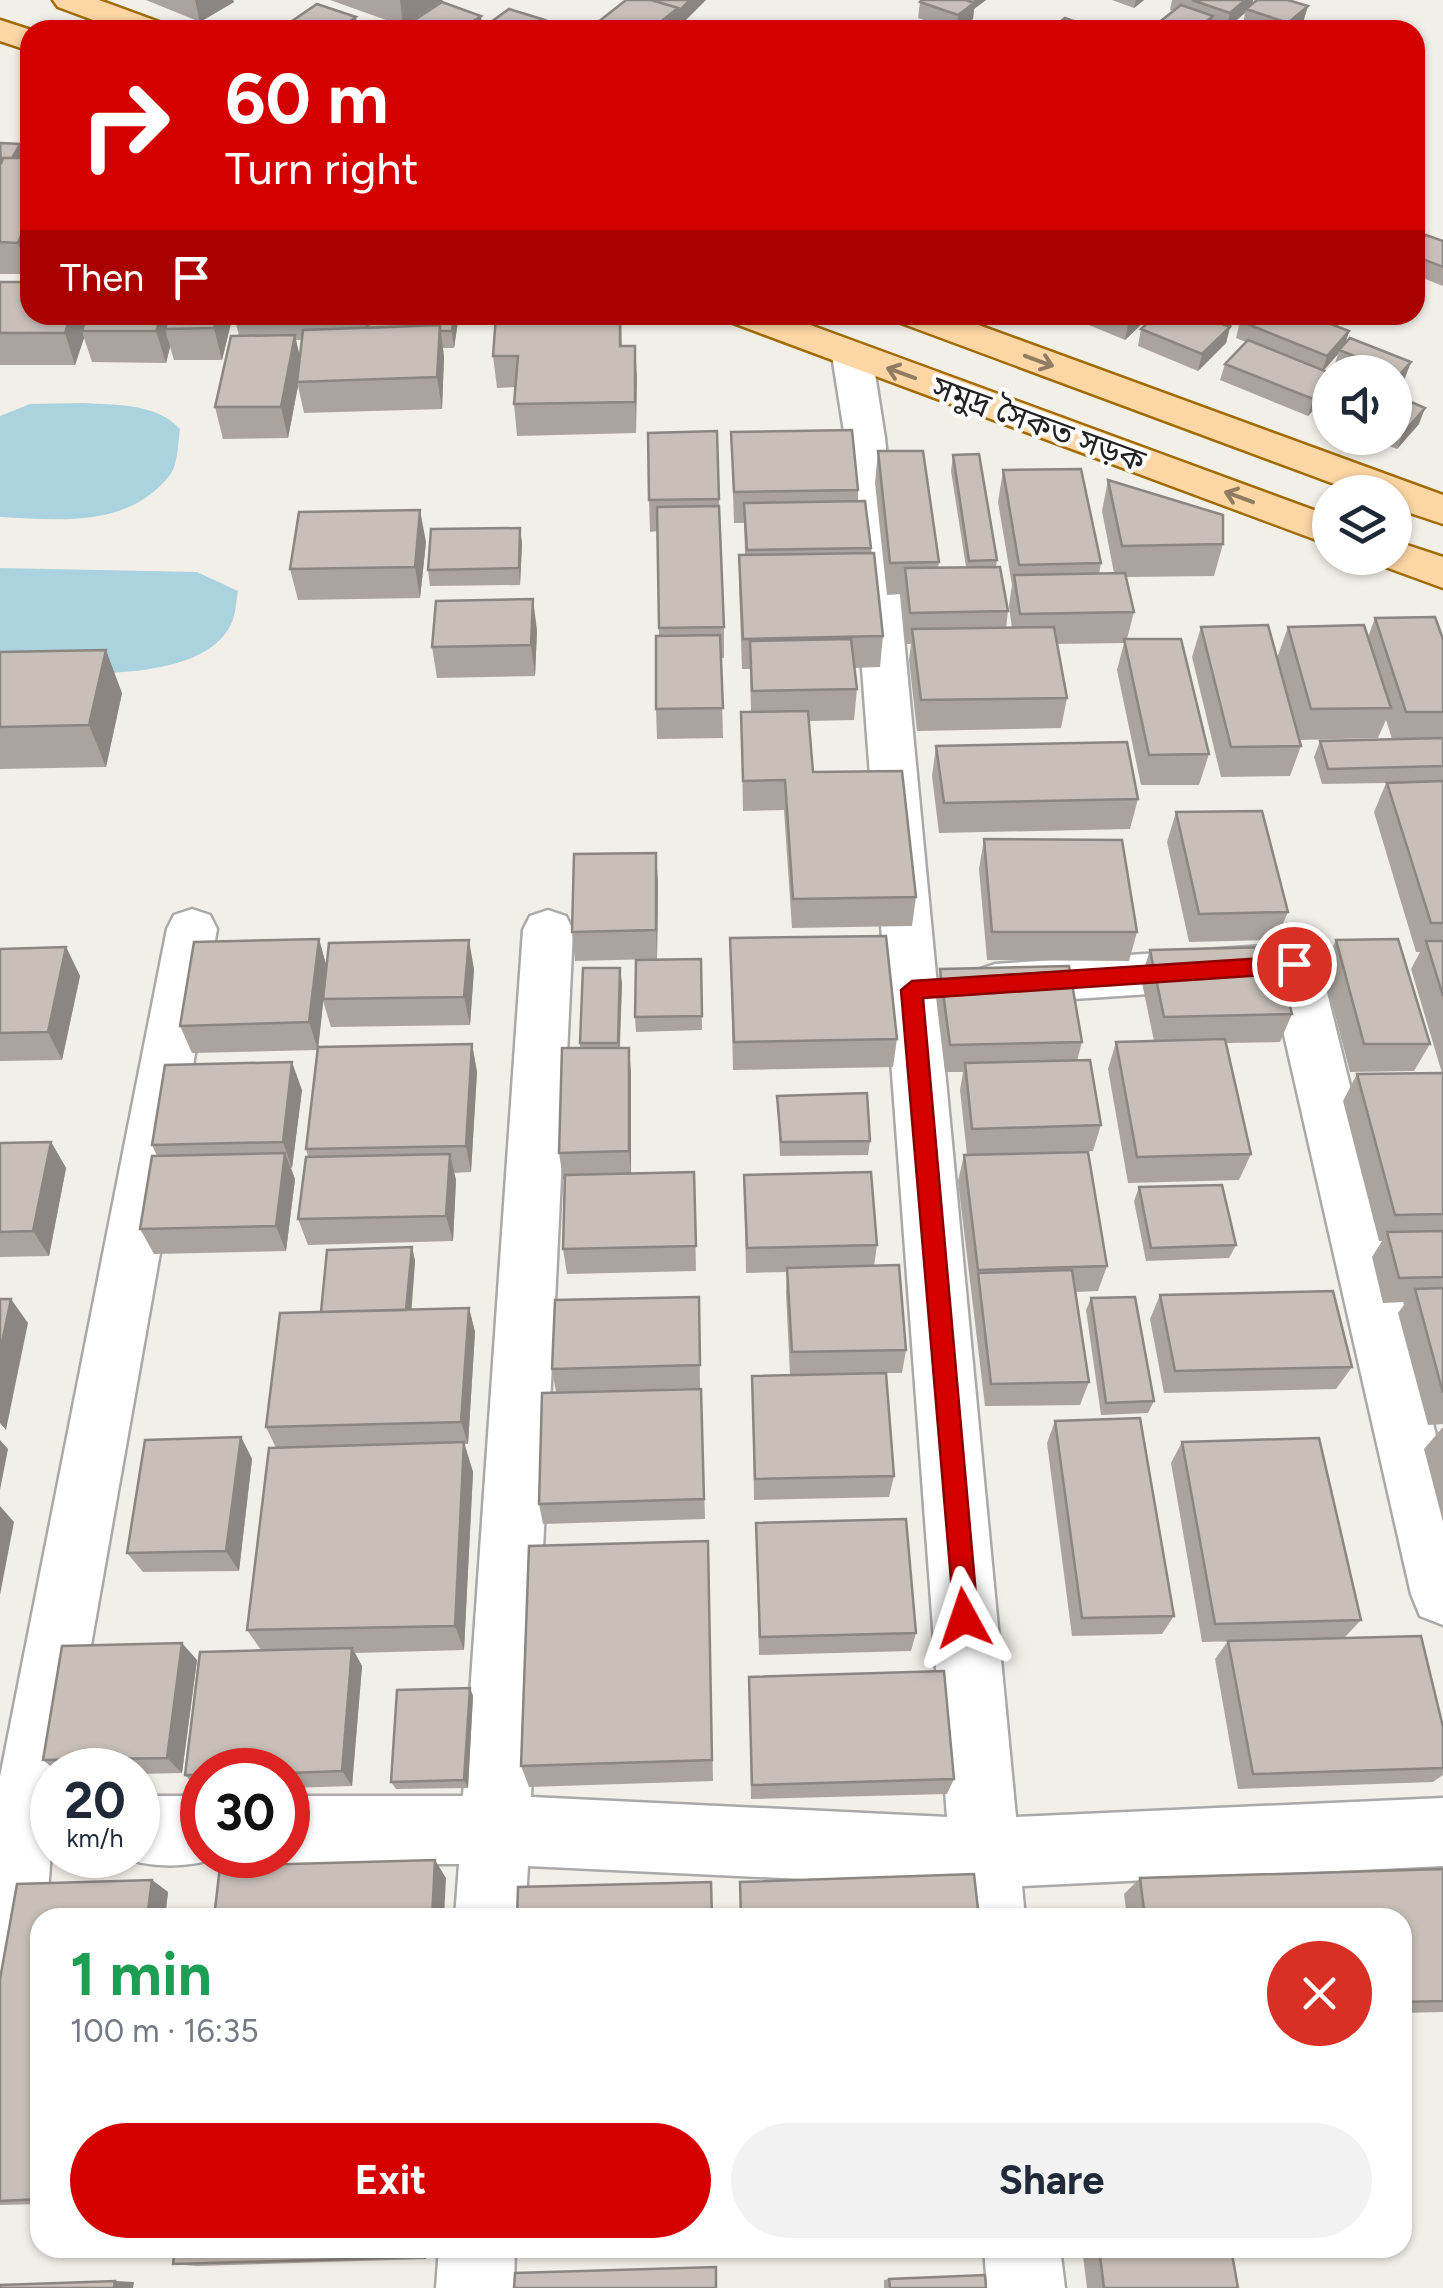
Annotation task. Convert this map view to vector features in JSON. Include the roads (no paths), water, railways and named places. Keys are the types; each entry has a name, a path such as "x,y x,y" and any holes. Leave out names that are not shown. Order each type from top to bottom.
{"main road":[{"path":"70,0 123,20"},
{"name":"সমুদ্র সৈকত সড়ক","path":"774,325 1312,524"},
{"name":"সমুদ্র সৈকত সড়ক","path":"942,325 1349,475"},
{"name":"সমুদ্র সৈকত সড়ক","path":"1412,498 1443,510"},
{"path":"1412,561 1443,573"}],"street":[{"path":"852,355 865,438 987,1885"},
{"path":"0,1958 192,929"},
{"path":"490,1908 548,930"},
{"path":"912,990 1294,964 1443,1594"},
{"path":"310,1830 493,1830 987,1885 1443,1832"},
{"path":"475,2288 476,2258"},
{"path":"1023,2258 1026,2288"}],"water":[{"path":"30,404 135,407 170,420 180,429 173,471 153,492 114,512 70,519 0,517 0,416"},
{"path":"0,568 197,572 238,591 232,622 216,643 192,658 128,672 0,672"}]}
